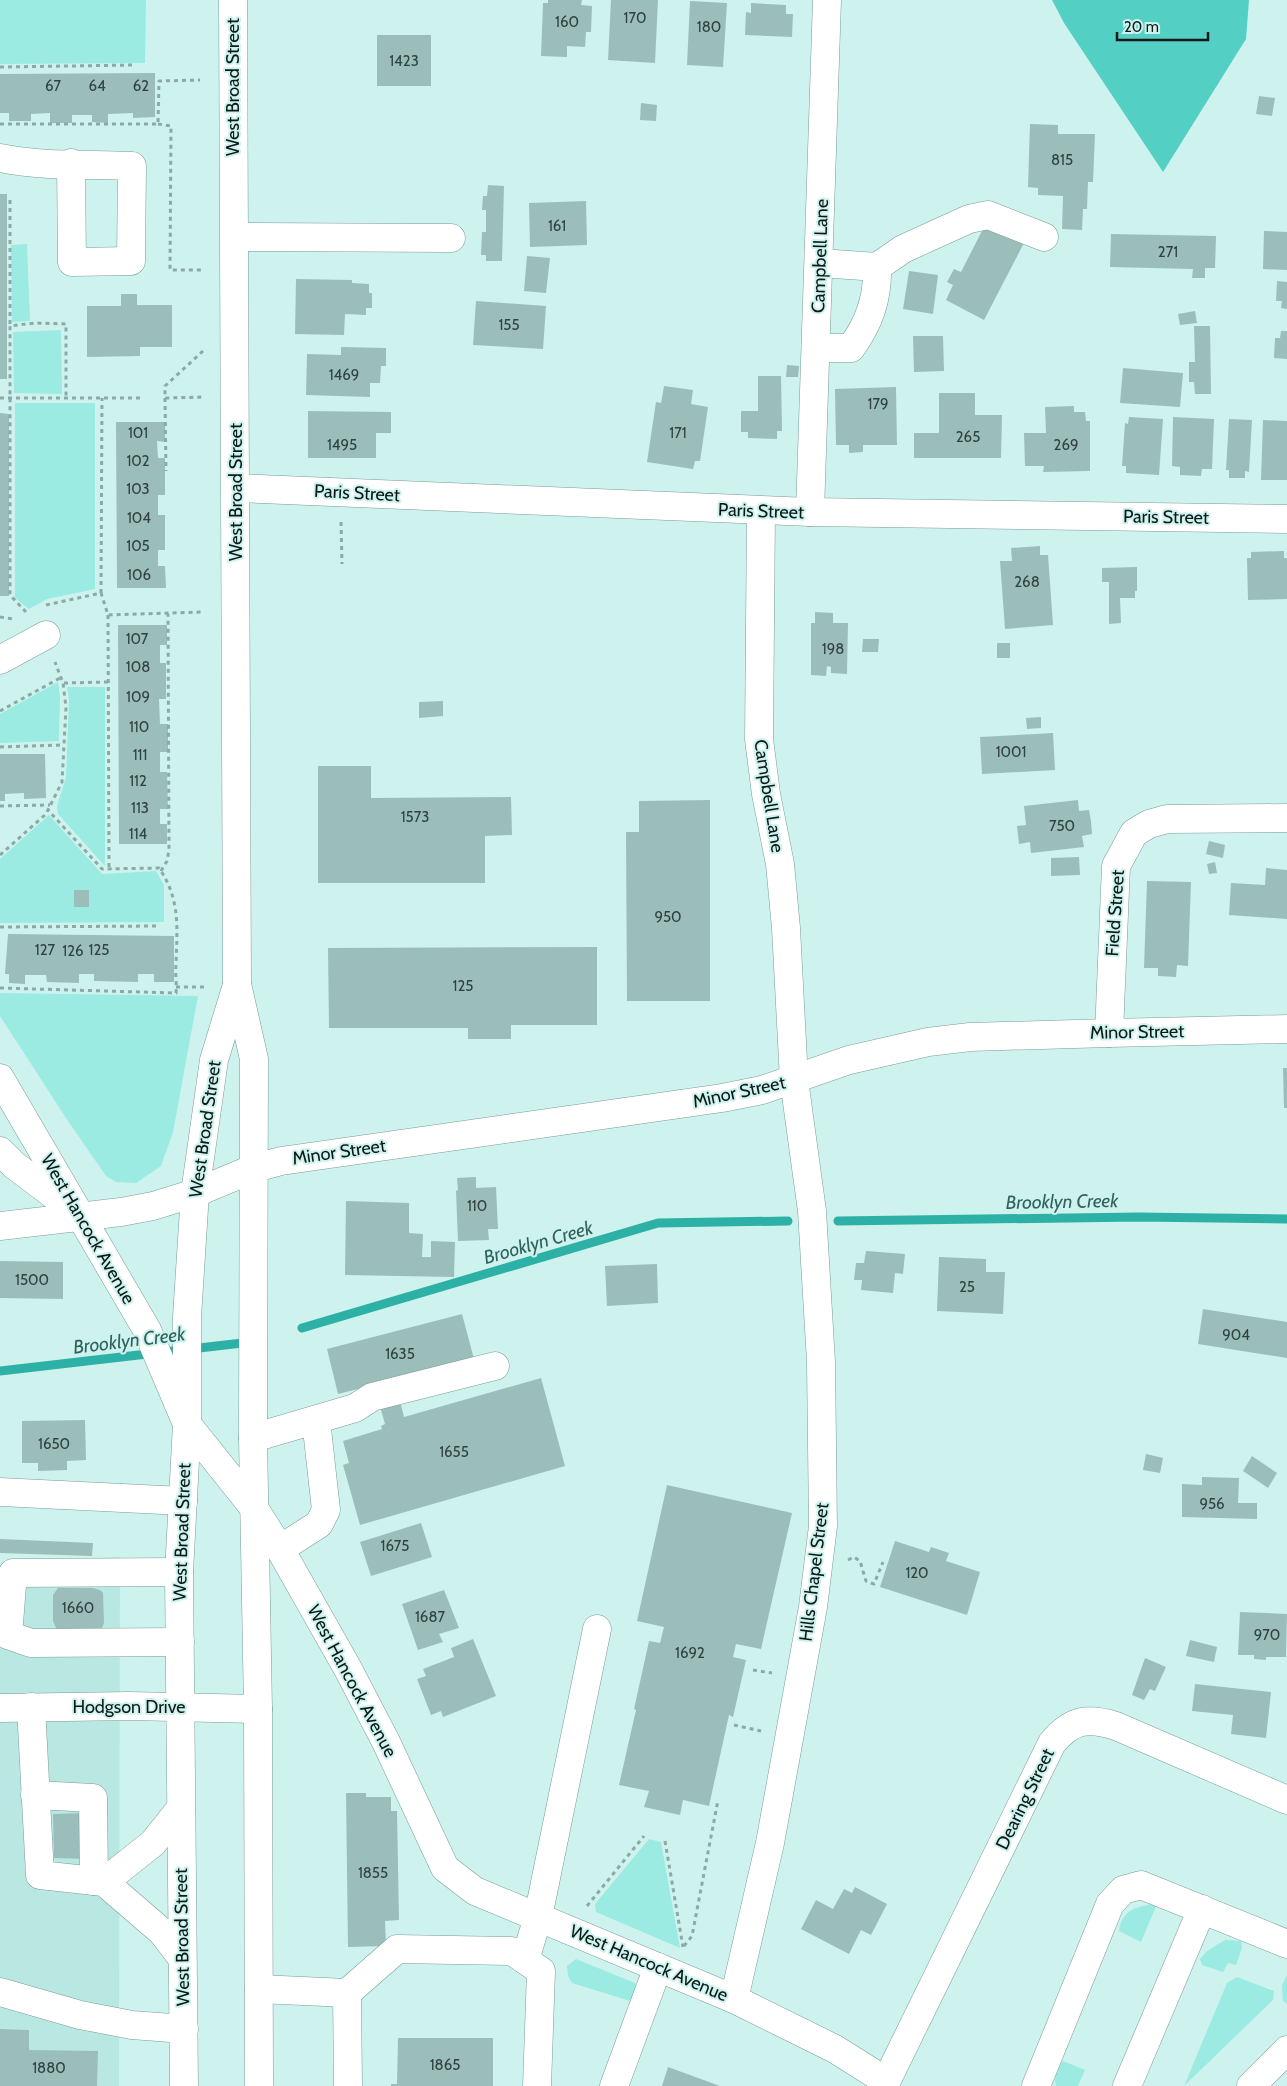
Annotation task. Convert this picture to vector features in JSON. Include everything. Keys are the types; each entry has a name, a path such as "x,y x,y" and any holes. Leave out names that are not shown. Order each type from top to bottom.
{"street":[{"name":"West Broad Street","path":"233,0 238,984 254,1059 253,1438 258,1709 259,2086"},
{"name":"Campbell Lane","path":"810,512 820,262 827,0"},
{"path":"8,160 70,163"},
{"path":"820,262 877,268 903,248 969,219 988,216 1044,237"},
{"path":"234,237 451,238"},
{"path":"817,348 851,348 864,330 877,290 877,268"},
{"name":"Paris Street","path":"236,488 761,511 1287,519"},
{"name":"Campbell Lane","path":"761,511 759,740 766,794 780,864 785,910 794,1080"},
{"path":"0,660 46,635"},
{"name":"Field Street","path":"1109,1033 1116,866 1124,848 1134,833 1149,824 1167,819 1287,818"},
{"name":"West Broad Street","path":"184,2086 179,1572 187,1424 187,1317 195,1193 214,1060 238,984"},
{"name":"Minor Street","path":"0,1226 121,1212 153,1206 195,1193 255,1168 295,1158 722,1098 762,1090 849,1060 894,1048 928,1042 970,1037 1287,1030"},
{"name":"West Hancock Avenue","path":"0,1078 147,1330 187,1424 254,1508 280,1549 348,1668 386,1742 445,1868 475,1890 734,1999 835,2049 885,2083"},
{"name":"Hills Chapel Street","path":"734,1999 770,1843 813,1607 823,1526 821,1362 812,1211 794,1080"},
{"path":"0,1151 14,1165 80,1216"},
{"path":"253,1438 355,1408 372,1397 495,1366"},
{"path":"280,1549 319,1524 326,1510 316,1420"},
{"path":"0,1492 183,1501"},
{"path":"179,1572 13,1573 8,1634 31,1643 180,1642"},
{"path":"525,1960 538,1917 597,1628"},
{"name":"Hodgson Drive","path":"0,1708 130,1706 258,1709"},
{"path":"30,1707 40,1875 99,1882 162,1932 182,1958"},
{"name":"Dearing Street","path":"885,2083 1052,1743 1070,1726 1093,1720 1116,1726 1287,1800"},
{"path":"35,1795 93,1798 99,1882"},
{"path":"99,1882 153,1843 180,1808"},
{"path":"1036,2086 1110,1904 1123,1890 1140,1885 1287,1944"},
{"path":"1127,2086 1202,1909"},
{"path":"259,1989 347,1993 397,1949 512,1951 541,1971 537,2086"},
{"path":"614,2086 658,1966"},
{"path":"0,1992 80,2015 132,2025 184,2028"},
{"path":"347,1993 348,2086"},
{"path":"1251,2086 1287,2050"}],"path":[{"path":"0,67 136,65"},
{"path":"158,124 159,81 200,80"},
{"path":"0,124 158,124 171,126 170,270 203,270"},
{"path":"0,616 14,619 28,615 10,595 10,200"},
{"path":"10,326 35,323 66,324 66,398"},
{"path":"166,471 165,386 203,351"},
{"path":"165,398 204,397"},
{"path":"0,398 140,398"},
{"path":"102,398 101,592 108,615 109,868"},
{"path":"341,518 342,564"},
{"path":"43,606 50,602 101,592"},
{"path":"108,615 204,612"},
{"path":"161,871 167,861 169,850 168,614"},
{"path":"0,711 60,678 63,683 66,707 62,745 62,782 48,810 0,855"},
{"path":"63,683 108,682"},
{"path":"0,747 62,745"},
{"path":"0,806 50,806"},
{"path":"0,988 176,993 178,931 175,900 159,868 102,869 48,810"},
{"path":"0,927 159,926"},
{"path":"176,988 204,987"},
{"path":"847,1568 849,1558 854,1557 860,1561 866,1581 874,1584 883,1562"},
{"path":"754,1670 780,1675"},
{"path":"734,1725 766,1732"},
{"path":"681,1952 692,1936 718,1800"},
{"path":"590,1901 644,1836"},
{"path":"665,1841 684,1946"}],"shaded area":[{"path":"0,0 146,0 145,63 0,64"},
{"path":"1052,0 1249,0 1246,39 1163,172 1064,23"},
{"path":"27,244 30,321 12,322 11,245"},
{"path":"61,330 62,394 14,393 13,332"},
{"path":"15,403 95,403 95,589 47,599 29,609 15,598"},
{"path":"58,682 60,697 59,741 0,743 0,714"},
{"path":"67,687 105,687 105,866 58,814 57,806 66,777 69,699"},
{"path":"49,815 102,874 156,871 164,885 164,922 0,923 0,859"},
{"path":"0,993 198,996 173,1132 161,1166 136,1183 116,1182 106,1176 0,1016"},
{"path":"120,1557 119,2086 0,2086 0,1614 11,1561"},
{"path":"649,1839 661,1842 680,1948 596,1912 595,1904"},
{"path":"1157,1904 1141,1942 1119,1931 1120,1924 1127,1913 1138,1907"},
{"path":"1225,1940 1241,1941 1242,1948 1236,1965 1228,1963 1223,1972 1202,1965 1200,1959 1207,1951"},
{"path":"576,1959 635,1983 638,1990 636,1998 630,2001 572,1983 568,1976 567,1966"},
{"path":"1287,1975 1287,2004 1283,2001 1282,1985"},
{"path":"1237,1977 1274,1991 1273,2000 1184,2086 1227,1983"},
{"path":"1063,2061 1085,2070 1078,2086 1056,2086 1056,2073"}],"building":[{"path":"548,0 582,0 581,5 592,6 591,32 586,32 585,47 567,46 567,57 541,56 543,3 548,3"},
{"path":"611,0 658,0 655,63 608,60"},
{"path":"690,1 727,3 723,67 687,65"},
{"path":"751,3 786,5 786,14 793,14 792,37 745,35 746,12 751,13"},
{"path":"377,35 431,35 431,86 377,86"},
{"path":"155,73 155,117 133,118 133,113 108,114 108,123 92,122 92,115 72,115 72,123 50,123 50,113 31,114 31,121 9,121 9,113 0,113 0,74"},
{"path":"1259,96 1275,98 1272,116 1256,114"},
{"path":"641,103 657,105 656,121 640,120"},
{"path":"1030,124 1058,125 1058,134 1095,134 1093,182 1088,182 1087,209 1083,209 1082,230 1062,229 1063,196 1038,195 1038,188 1028,187"},
{"path":"488,185 504,186 502,261 486,261 486,255 481,255 482,232 486,232 486,210 482,210 483,196 487,196"},
{"path":"0,194 7,194 7,379 0,379"},
{"path":"586,201 587,245 530,247 529,203"},
{"path":"987,221 1025,241 984,320 946,300 953,285 947,282 954,269 961,272"},
{"path":"1264,231 1287,232 1287,270 1263,269"},
{"path":"1111,234 1216,236 1215,268 1205,268 1205,278 1192,278 1193,269 1110,267"},
{"path":"527,256 550,258 546,293 524,291"},
{"path":"909,271 938,275 933,314 903,309"},
{"path":"296,279 352,280 352,283 369,284 369,293 372,293 372,308 366,308 366,315 345,314 344,335 295,334"},
{"path":"1277,281 1287,282 1287,309 1281,308 1282,301 1276,301"},
{"path":"121,294 137,294 137,305 172,305 172,347 140,347 140,356 87,357 87,306 121,306"},
{"path":"476,301 546,306 543,349 473,345"},
{"path":"1195,311 1197,323 1180,325 1178,314"},
{"path":"1194,326 1210,326 1211,394 1195,394 1194,382 1189,382 1189,362 1195,362"},
{"path":"1281,331 1287,331 1287,359 1274,358 1275,338 1280,338"},
{"path":"913,336 943,336 944,371 914,372"},
{"path":"341,347 386,348 386,366 381,366 380,383 370,383 370,397 306,395 307,354 341,355"},
{"path":"787,365 799,366 798,377 786,377"},
{"path":"1123,368 1183,373 1180,407 1120,403"},
{"path":"758,376 781,376 782,431 777,431 777,439 748,438 748,432 741,432 741,411 758,411"},
{"path":"664,386 693,390 691,404 708,407 700,461 695,461 693,469 647,462 656,402 661,403"},
{"path":"896,387 897,445 863,445 863,452 849,453 849,445 836,445 835,389"},
{"path":"939,393 975,393 975,415 1002,415 1001,458 914,458 914,433 939,433"},
{"path":"1074,406 1074,412 1085,412 1086,421 1090,421 1090,471 1043,472 1044,466 1025,466 1024,433 1046,433 1045,407"},
{"path":"308,411 391,412 391,433 376,433 376,458 308,458"},
{"path":"0,413 9,414 9,596 0,596"},
{"path":"1129,417 1163,419 1159,475 1126,473 1126,466 1122,466 1125,423 1128,424"},
{"path":"1173,417 1214,419 1212,469 1202,469 1201,476 1180,475 1180,467 1172,466"},
{"path":"1229,419 1252,420 1249,472 1245,471 1245,478 1229,478 1229,470 1226,470"},
{"path":"1263,420 1287,421 1287,480 1261,480"},
{"path":"116,422 165,422 165,442 157,441 158,458 165,458 165,495 158,495 158,515 165,515 165,550 158,550 158,566 165,566 166,588 117,588"},
{"path":"1040,546 1040,555 1048,555 1053,625 1005,629 1000,561 1012,561 1011,548"},
{"path":"1284,551 1284,558 1287,558 1287,599 1248,600 1247,558 1251,558 1251,552"},
{"path":"1137,567 1137,591 1135,591 1135,598 1120,598 1121,623 1109,624 1109,582 1102,582 1102,568"},
{"path":"815,612 833,613 833,623 848,623 847,674 831,673 831,667 827,666 826,676 811,675 811,623 815,623"},
{"path":"118,625 167,625 167,645 160,645 160,663 166,663 166,699 159,699 160,724 168,724 168,752 160,752 160,772 167,772 168,809 160,809 160,824 167,824 167,844 119,844"},
{"path":"863,639 879,639 878,652 862,652"},
{"path":"997,643 1010,643 1010,658 997,658"},
{"path":"443,701 443,716 419,718 419,702"},
{"path":"1041,717 1041,728 1027,729 1026,718"},
{"path":"1053,733 1055,770 982,774 980,737"},
{"path":"0,754 45,754 46,798 24,799 24,793 5,794 5,801 0,801"},
{"path":"318,766 371,766 371,798 511,797 512,835 485,836 485,883 318,883"},
{"path":"710,800 710,1001 627,1001 626,832 639,832 639,801"},
{"path":"1078,800 1079,811 1089,810 1091,821 1092,834 1082,836 1084,847 1031,853 1030,842 1019,844 1017,826 1026,825 1024,806"},
{"path":"1209,841 1225,845 1223,858 1206,854"},
{"path":"1079,857 1080,875 1051,876 1051,858"},
{"path":"1215,862 1217,873 1209,874 1207,864"},
{"path":"1266,868 1287,870 1287,919 1229,915 1231,883 1265,885"},
{"path":"1147,881 1191,882 1188,966 1177,965 1176,977 1158,976 1158,968 1144,968"},
{"path":"74,890 89,890 89,907 74,907"},
{"path":"8,934 174,936 174,982 154,982 154,974 138,974 138,982 94,981 94,974 79,974 79,983 47,982 46,975 25,975 25,984 9,983 9,974 5,974"},
{"path":"597,947 597,1025 511,1025 511,1039 468,1039 468,1028 329,1028 328,948"},
{"path":"1283,1068 1287,1068 1287,1108 1284,1108"},
{"path":"476,1177 476,1188 496,1187 498,1229 488,1229 489,1240 458,1241 457,1178"},
{"path":"346,1201 409,1203 409,1233 423,1234 422,1257 431,1257 431,1241 455,1242 454,1277 345,1275"},
{"path":"866,1251 905,1254 903,1274 895,1273 893,1293 861,1290 862,1280 854,1280 856,1263 864,1263"},
{"path":"939,1257 986,1259 986,1272 1005,1272 1003,1314 937,1311"},
{"path":"0,1261 63,1262 63,1299 0,1298"},
{"path":"657,1264 658,1303 607,1306 605,1266"},
{"path":"1203,1309 1287,1322 1287,1358 1198,1344"},
{"path":"462,1314 474,1359 338,1394 327,1349"},
{"path":"541,1378 565,1466 360,1525 343,1465 349,1463 343,1441 382,1429 381,1426 385,1424 379,1403 399,1397 404,1417"},
{"path":"85,1420 86,1460 67,1461 67,1470 38,1471 38,1463 22,1463 22,1421"},
{"path":"1146,1454 1163,1458 1160,1473 1143,1470"},
{"path":"1252,1456 1277,1473 1268,1488 1243,1471"},
{"path":"1202,1477 1239,1478 1238,1503 1257,1503 1257,1519 1182,1517 1182,1484 1202,1485"},
{"path":"667,1485 792,1513 761,1649 736,1644 733,1657 746,1660 733,1717 729,1715 709,1806 683,1800 680,1815 644,1807 649,1791 619,1785 649,1641 660,1643 664,1627 637,1621"},
{"path":"421,1523 432,1557 371,1576 360,1542"},
{"path":"0,1539 93,1543 92,1556 0,1553"},
{"path":"895,1541 929,1552 931,1547 949,1553 946,1561 980,1572 967,1615 880,1587"},
{"path":"58,1588 93,1588 100,1590 103,1593 104,1623 102,1628 57,1630 53,1621 53,1595"},
{"path":"444,1590 459,1628 439,1634 443,1642 418,1650 402,1604"},
{"path":"1240,1612 1287,1614 1286,1657 1266,1657 1266,1660 1254,1659 1254,1655 1238,1655"},
{"path":"473,1639 496,1696 443,1717 441,1711 431,1715 417,1679 426,1676 423,1669 454,1657 451,1648"},
{"path":"1190,1640 1217,1647 1214,1662 1186,1656"},
{"path":"1145,1658 1166,1667 1155,1691 1150,1689 1144,1700 1132,1695"},
{"path":"1195,1684 1271,1692 1266,1738 1231,1734 1233,1715 1192,1711"},
{"path":"346,1793 366,1793 366,1797 391,1797 391,1811 397,1811 399,1920 385,1921 386,1946 348,1947"},
{"path":"87,1813 89,1859 54,1858 53,1814"},
{"path":"855,1887 887,1904 871,1935 861,1930 849,1954 801,1929 816,1900 833,1909 844,1889 852,1893"},
{"path":"0,2029 29,2030 29,2050 98,2051 97,2086 0,2086"},
{"path":"398,2038 493,2038 493,2086 391,2086 391,2084 397,2084"},
{"path":"668,2067 720,2086 662,2086"}],"waterway":[{"name":"Brooklyn Creek","path":"838,1221 1138,1217 1287,1219"},
{"name":"Brooklyn Creek","path":"302,1328 658,1223 788,1221"},
{"name":"Brooklyn Creek","path":"0,1371 251,1342"}]}
